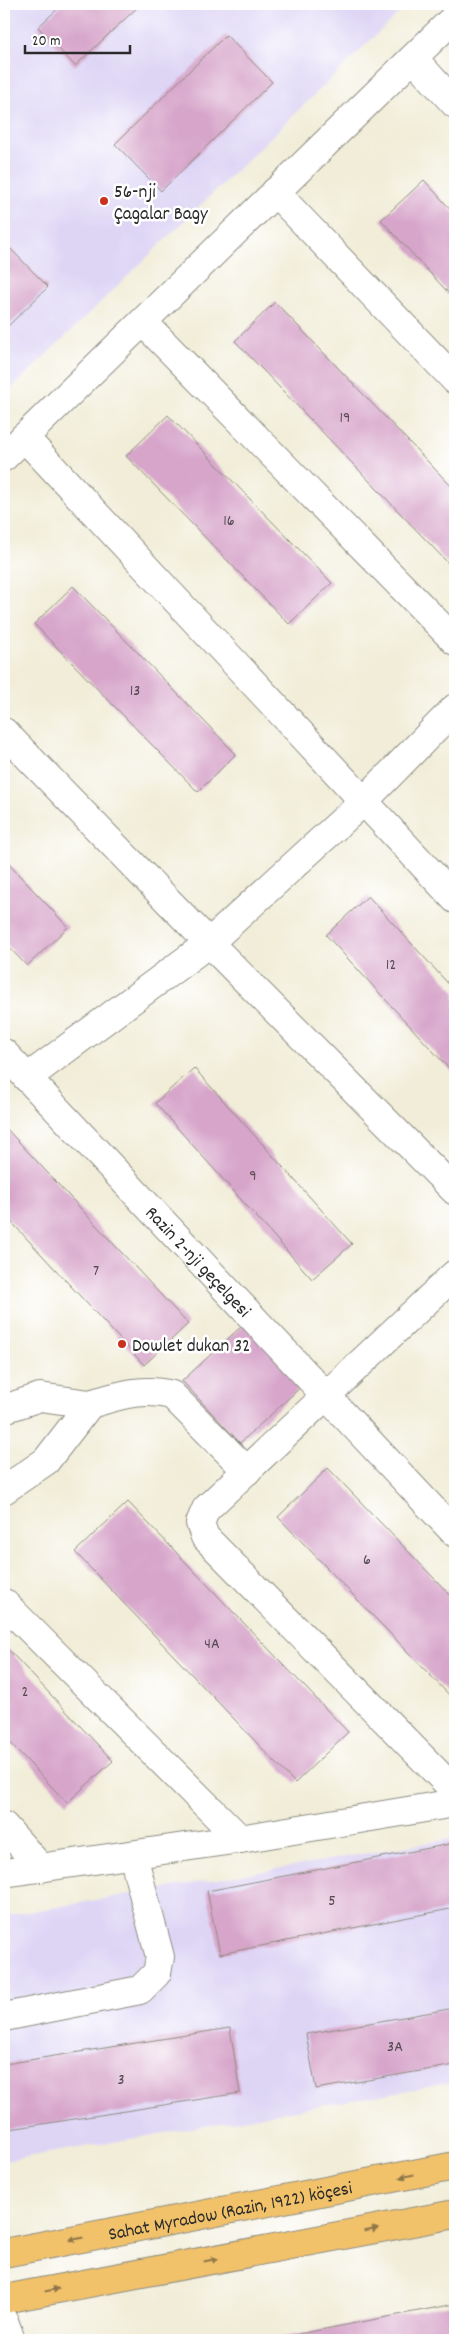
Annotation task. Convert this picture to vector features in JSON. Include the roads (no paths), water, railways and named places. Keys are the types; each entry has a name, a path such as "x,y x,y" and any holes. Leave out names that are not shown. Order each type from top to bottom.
{"main road":[{"name":"Sahat Myradow (Razin, 1922) köçesi","path":"4,2253 455,2166"},
{"path":"4,2299 455,2214"}],"street":[{"path":"4,457 455,17"},
{"path":"413,58 455,104"},
{"path":"274,192 455,380"},
{"path":"143,322 455,641"},
{"path":"24,438 455,899"},
{"path":"27,1078 209,943 364,801 455,708"},
{"path":"4,732 209,943 455,1191"},
{"name":"Razin 2-nji geçelgesi","path":"4,1053 455,1533"},
{"path":"455,1274 206,1510 200,1523 205,1537 455,1791"},
{"path":"4,1409 40,1398 90,1404 134,1392 156,1390 172,1395 247,1471"},
{"path":"4,1490 46,1461 90,1404"},
{"path":"4,1603 240,1839"},
{"path":"4,1874 240,1839 455,1804"},
{"path":"4,1826 41,1868"},
{"path":"4,2017 140,1990 157,1973 160,1957 133,1855"},
{"path":"4,2321 11,2340"}],"place":[{"name":"56-nji Çagalar Bagy","path":"104,201"},
{"name":"Dowlet dukan 32","path":"122,1344"}]}
